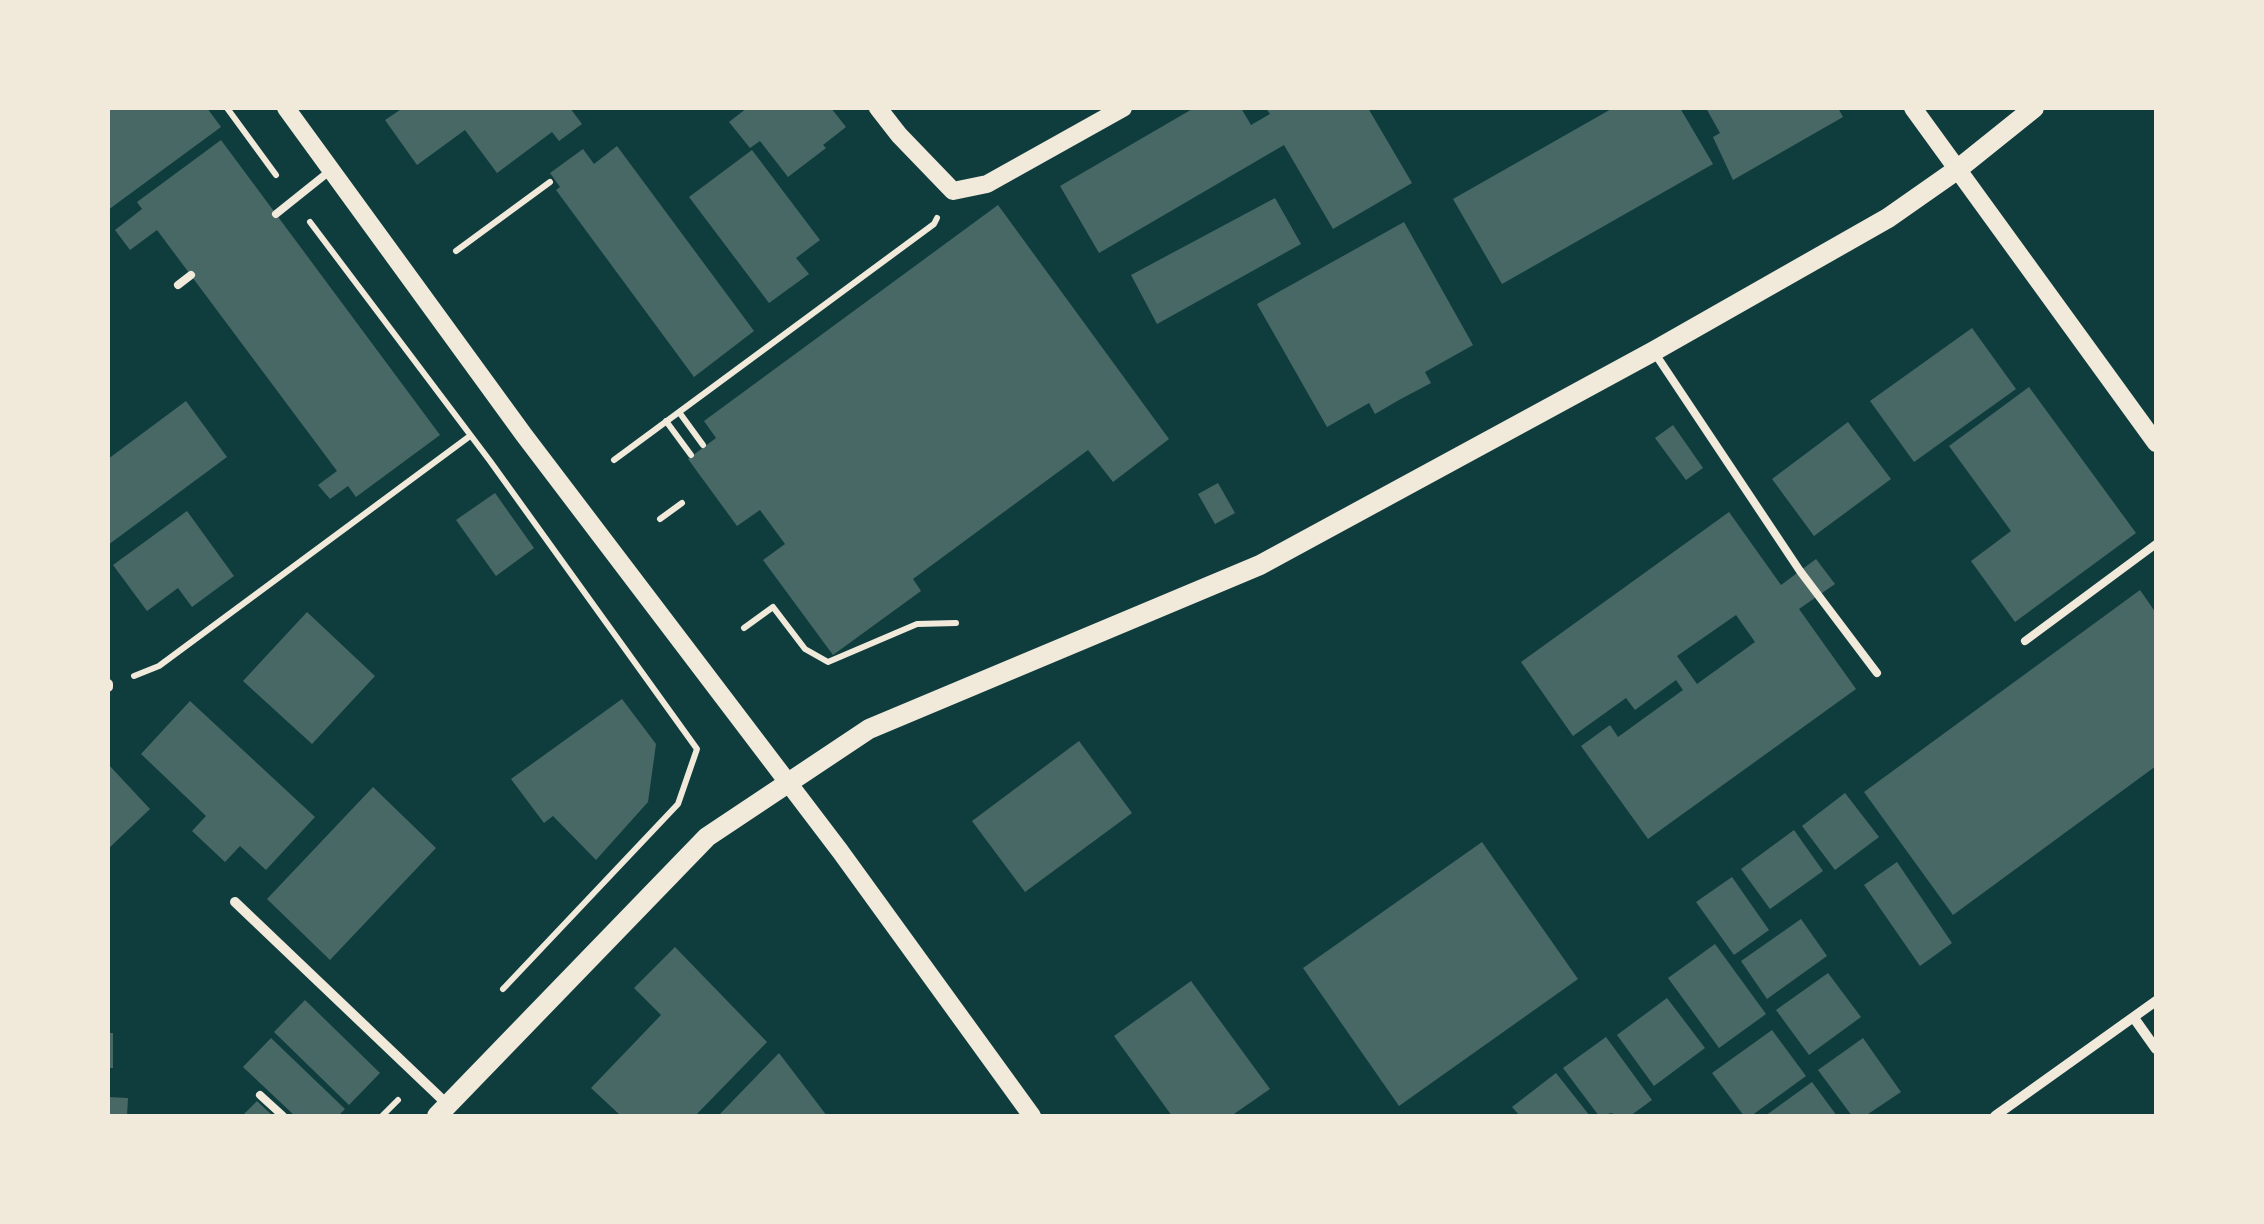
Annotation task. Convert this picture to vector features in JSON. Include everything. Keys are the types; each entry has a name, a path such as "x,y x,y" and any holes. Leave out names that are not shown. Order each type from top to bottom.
{"main road":[{"path":"442,1111 707,837 868,729 1260,566 1888,218 2034,108"}],"street":[{"path":"286,108 1032,1116"},
{"path":"878,108 952,191 987,184 1123,108"},
{"path":"1913,108 2156,443"},
{"path":"235,902 420,1077 442,1111"},
{"path":"1996,1116 2156,1001"},
{"path":"2134,1018 2156,1049"}],"lane":[{"path":"276,214 331,170"},
{"path":"178,284 191,275"},
{"path":"1654,351 1800,571 1876,672"},
{"path":"2025,641 2156,544"},
{"path":"260,1095 283,1116"}],"path":[{"path":"227,108 698,749 678,804 502,991"},
{"path":"456,251 550,182"},
{"path":"614,460 934,224 952,191"},
{"path":"679,412 704,445"},
{"path":"666,422 691,455"},
{"path":"108,686 159,666 470,436"},
{"path":"660,519 682,503"},
{"path":"744,628 773,606 805,650 828,662 917,624 956,623"},
{"path":"382,1116 420,1077"}],"building":[{"path":"108,108 207,108 221,127 108,210"},
{"path":"403,108 570,108 582,124 559,141 552,132 497,173 465,130 417,165 385,120"},
{"path":"747,108 831,108 846,127 788,177 760,141 750,148 729,122"},
{"path":"1194,108 1241,108 1251,125 1270,114 1266,108 1368,108 1412,183 1333,229 1284,145 1099,253 1060,186"},
{"path":"1613,108 1680,108 1713,164 1502,284 1453,199"},
{"path":"1706,108 1838,108 1843,117 1733,180 1713,137 1720,133"},
{"path":"221,140 440,435 356,497 348,486 330,499 318,485 337,471 157,230 130,250 115,230 142,209 137,202"},
{"path":"617,146 754,331 694,377 556,190 560,187 550,173 583,149 594,164"},
{"path":"752,150 820,240 796,258 809,274 769,303 689,197"},
{"path":"1275,198 1301,244 1157,324 1131,275"},
{"path":"998,205 1169,439 1113,482 1088,450 913,579 921,591 833,655 763,560 785,544 760,510 737,526 688,459 716,438 704,421"},
{"path":"1404,222 1473,345 1425,372 1431,383 1375,414 1369,403 1327,427 1257,304"},
{"path":"1972,328 2016,389 1914,462 1870,401"},
{"path":"2029,387 2136,533 2015,622 1971,561 2011,531 1949,446"},
{"path":"186,401 227,457 108,545 108,459"},
{"path":"1848,422 1891,479 1814,536 1772,479"},
{"path":"1673,425 1703,468 1686,480 1655,438"},
{"path":"1218,483 1235,513 1215,524 1198,494"},
{"path":"495,493 534,548 496,576 456,520"},
{"path":"187,511 234,576 192,607 178,588 147,611 113,565"},
{"path":"1729,512 1781,585 1816,559 1835,584 1799,609 1856,689 1648,839 1581,746 1610,725 1618,737 1683,690 1676,680 1635,710 1626,698 1573,736 1521,662","holes":["1736,615 1755,642 1697,684 1677,656"]},
{"path":"2140,590 2156,613 2156,766 1953,915 1864,792"},
{"path":"307,612 375,676 312,744 243,681"},
{"path":"622,699 656,744 648,802 596,860 553,816 544,823 511,779"},
{"path":"190,701 315,817 266,870 240,846 225,862 192,831 206,816 141,754"},
{"path":"1079,741 1132,813 1025,892 972,821"},
{"path":"108,764 150,809 108,849"},
{"path":"373,787 436,848 330,960 267,899"},
{"path":"1845,793 1879,837 1835,870 1802,826"},
{"path":"1794,830 1823,871 1770,909 1741,869"},
{"path":"1482,842 1578,979 1399,1106 1303,968"},
{"path":"1897,862 1952,943 1920,966 1864,885"},
{"path":"1732,877 1769,930 1734,955 1696,902"},
{"path":"1801,919 1827,956 1767,999 1741,961"},
{"path":"1715,944 1766,1014 1719,1048 1668,978"},
{"path":"675,947 767,1042 695,1116 621,1116 591,1088 661,1015 634,988"},
{"path":"1828,973 1861,1017 1809,1055 1776,1010"},
{"path":"1191,981 1270,1089 1231,1116 1172,1116 1114,1036"},
{"path":"1667,998 1705,1048 1654,1086 1617,1035"},
{"path":"305,1000 380,1073 349,1105 274,1032"},
{"path":"1772,1030 1806,1076 1751,1116 1744,1116 1712,1073"},
{"path":"108,1033 113,1033 113,1068 108,1068"},
{"path":"1606,1037 1652,1100 1630,1116 1599,1116 1563,1068"},
{"path":"271,1038 345,1109 338,1116 295,1116 243,1067"},
{"path":"1863,1038 1901,1092 1865,1116 1852,1116 1818,1070"},
{"path":"779,1053 827,1116 718,1116"},
{"path":"1556,1073 1590,1116 1520,1116 1512,1107"},
{"path":"1812,1082 1837,1116 1765,1116"},
{"path":"108,1097 128,1098 127,1116 108,1116"},
{"path":"257,1101 273,1116 242,1116"}]}
